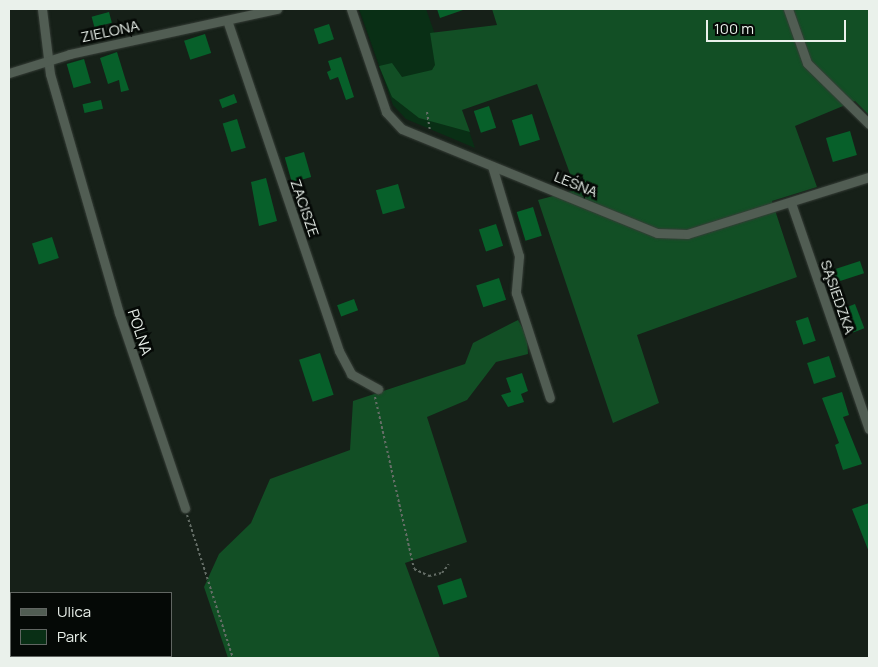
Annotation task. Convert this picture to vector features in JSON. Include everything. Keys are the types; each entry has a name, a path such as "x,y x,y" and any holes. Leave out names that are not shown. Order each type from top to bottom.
{"street":[{"name":"POLNA","path":"42,9 48,60 119,313 185,508"},
{"name":"ZIELONA","path":"9,74 48,60 277,9"},
{"name":"LEŚNA","path":"351,9 386,112 402,129 426,135 477,160 665,234 686,234 791,203 869,177"},
{"path":"788,9 807,63 869,124"},
{"name":"ZACISZE","path":"227,20 339,351 351,374 375,388"},
{"path":"477,160 480,150"},
{"path":"492,166 519,256 516,293 550,398"},
{"name":"SĄSIEDZKA","path":"791,203 869,429"}],"path":[{"path":"427,112 426,135 436,136"},
{"path":"375,388 414,569 429,576 442,573 449,564"},
{"path":"185,508 234,658"}],"green space":[{"path":"359,9 426,9 475,148 406,119 393,105"},
{"path":"492,9 869,9 869,115 855,101 795,126 817,187 772,201 797,277 637,335 659,403 613,423 538,200 576,190 537,84 462,110 470,132 419,118 392,97 379,66 392,63 402,77 432,70 435,65 430,33 497,25"},
{"path":"518,320 527,336 528,354 496,362 467,400 427,417 467,542 405,563 440,658 228,658 204,587 219,554 251,523 270,479 350,450 353,401 465,364 473,343"}],"building":[{"path":"437,9 463,9 463,10 440,18"},
{"path":"109,12 112,23 94,27 92,17"},
{"path":"329,24 334,39 319,44 314,29"},
{"path":"205,34 211,53 190,60 184,41"},
{"path":"117,52 129,90 121,92 119,80 108,84 100,58"},
{"path":"341,57 354,97 346,100 338,77 330,80 327,72 331,70 328,61"},
{"path":"84,59 91,83 74,88 67,64"},
{"path":"234,94 237,102 222,108 219,100"},
{"path":"101,100 103,109 85,113 82,104"},
{"path":"489,106 496,128 481,133 474,111"},
{"path":"532,114 540,140 520,146 512,120"},
{"path":"237,119 246,148 231,152 223,123"},
{"path":"850,131 857,155 833,162 826,138"},
{"path":"304,152 311,177 292,183 285,158"},
{"path":"266,178 277,221 259,226 251,182"},
{"path":"398,184 405,208 383,214 376,190"},
{"path":"533,207 542,236 526,241 517,212"},
{"path":"496,224 503,246 486,251 479,230"},
{"path":"52,237 59,258 39,264 32,243"},
{"path":"860,261 864,273 832,284 828,272"},
{"path":"499,278 506,300 483,307 476,285"},
{"path":"354,299 358,310 341,316 337,305"},
{"path":"855,304 864,328 853,333 844,308"},
{"path":"808,317 816,341 803,345 796,321"},
{"path":"320,353 334,395 313,402 299,360"},
{"path":"829,356 836,377 814,384 807,363"},
{"path":"522,373 528,391 521,394 524,402 508,407 501,395 511,392 506,378"},
{"path":"842,392 849,415 843,417 862,464 843,470 835,445 839,443 822,398"},
{"path":"869,503 869,552 852,509"},
{"path":"461,578 467,597 443,605 437,586"}]}
